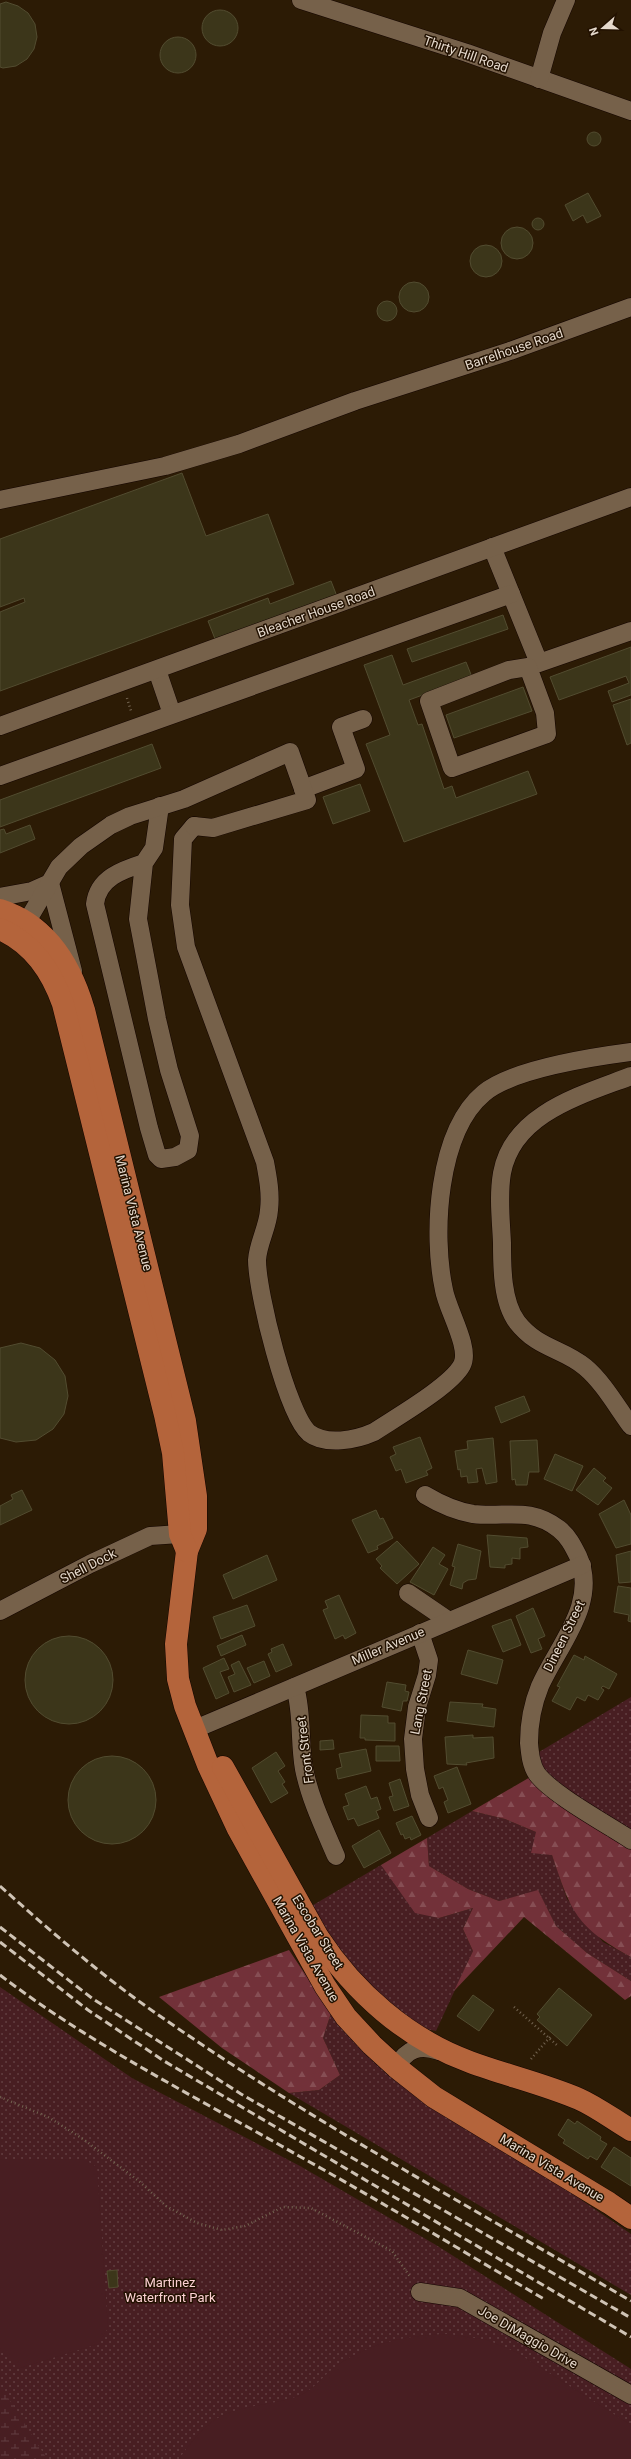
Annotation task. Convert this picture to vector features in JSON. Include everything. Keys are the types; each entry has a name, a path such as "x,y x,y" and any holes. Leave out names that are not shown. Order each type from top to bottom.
{"main road":[{"name":"Marina Vista Avenue","path":"0,910 56,981 64,1004 173,1453 184,1542 176,1644 178,1679 185,1706 208,1764 238,1829 325,1986 346,2017 396,2067 434,2097 609,2203 631,2218"},
{"name":"Marina Vista Avenue","path":"15,929 39,931 58,952 69,968 78,988 186,1421 196,1496 196,1529 184,1542"},
{"name":"Escobar Street","path":"195,1729 228,1775 318,1937 347,1978 362,1994 400,2024 429,2042 468,2062 579,2099 631,2130"}],"street":[{"name":"Thirty Hill Road","path":"301,0 539,78 631,111"},
{"path":"539,78 552,33 566,0"},
{"name":"Barrelhouse Road","path":"0,500 164,466 239,444 355,401 510,352 631,307"},
{"name":"Bleacher House Road","path":"0,726 159,676 492,547 631,497"},
{"path":"492,547 539,663 631,631"},
{"path":"0,776 170,708 292,674 511,594"},
{"path":"528,667 544,713 547,734 452,768 429,701 509,670 528,667"},
{"path":"159,676 170,708"},
{"path":"303,789 356,768 341,727 363,719"},
{"path":"15,929 50,883 67,857 97,834 130,816 184,799 290,752 307,800 213,828 194,826"},
{"path":"184,799 194,826"},
{"path":"144,863 122,870 110,878 96,895 95,904 149,1128 157,1155 161,1159 168,1160 188,1150 190,1136 169,1070 145,964 138,920 144,863 154,848 160,806"},
{"path":"194,826 183,839 180,905 183,934 188,953 265,1162 269,1188 269,1211 257,1259 258,1280 272,1338 293,1408 301,1424 310,1434 322,1438 340,1440 364,1437 374,1432 440,1387 462,1365 465,1355 449,1308 441,1268 442,1188 451,1144 472,1105 485,1093 517,1077 579,1060 631,1052"},
{"path":"0,896 32,891 50,883"},
{"path":"50,883 78,988"},
{"path":"631,1076 560,1105 534,1121 518,1137 509,1152 502,1173 500,1195 502,1270 511,1309 516,1320 536,1341 571,1359 592,1374 631,1426"},
{"name":"Dineen Street","path":"425,1495 441,1504 474,1514 530,1514 545,1520 560,1530 572,1543 582,1566 586,1584 583,1604 539,1688 529,1734 530,1757 537,1773 549,1786 631,1840"},
{"name":"Shell Dock","path":"7,1608 90,1564 150,1536 184,1542"},
{"name":"Miller Avenue","path":"195,1729 448,1621 582,1566"},
{"path":"408,1593 448,1621"},
{"name":"Lang Street","path":"420,1633 429,1660 427,1675 417,1707 413,1739 414,1768 420,1795 429,1818"},
{"name":"Front Street","path":"294,1687 300,1711 302,1748 309,1789 336,1856"},
{"path":"396,2067 408,2050 413,2048 429,2048 468,2062"},
{"name":"Joe DiMaggio Drive","path":"420,2292 460,2298 631,2395"}],"path":[{"path":"127,697 134,717"},
{"path":"514,2007 550,2037 558,2046"},
{"path":"531,2059 550,2037"},
{"path":"0,2097 48,2117 83,2139 140,2182 166,2206 197,2223 222,2230 245,2226 283,2207 311,2208 392,2251 420,2292"}],"green space":[{"path":"631,1697 631,1836 541,1771 539,1752"},
{"path":"532,1776 576,1813 631,1849 631,1957 598,1936 587,1927 578,1916 565,1891 552,1855 531,1853 536,1832 505,1819 472,1811"},
{"path":"472,1811 505,1819 536,1832 552,1855 567,1899 603,1942 631,1957 631,1981 587,1953 556,1926 538,1891 499,1901 468,1889 429,1866 427,1838"},
{"path":"427,1838 429,1866 468,1889 499,1901 538,1890 556,1926 587,1953 631,1981 631,1996 625,2000 524,1917 454,1991 473,1951 463,1929 473,1908 439,1918 415,1913 381,1865"},
{"path":"381,1865 397,1886 439,1918 473,1908 463,1929 473,1951 436,2031 400,2024 303,1911"},
{"path":"289,1950 331,2013 323,2038 340,2075 319,2090 289,2093 222,2048 159,1997"},
{"name":"Martinez Waterfront Park","path":"0,1987 132,2078 300,2166 436,2245 631,2369 631,2459 0,2459"},
{"path":"331,2013 564,2188 631,2234 631,2295 289,2093 319,2090 340,2075 323,2038"},
{"path":"0,2159 85,2160 97,2167 108,2328 98,2344 20,2368 8,2359 0,2348"},
{"path":"448,2334 487,2340 516,2352 631,2425 631,2459 179,2459 206,2427 216,2419 226,2414 236,2410 291,2399 301,2395 339,2364 364,2350 405,2338"},
{"path":"0,2385 47,2459 0,2459"}],"building":[{"path":"6,2 18,6 28,13 35,24 37,37 34,49 27,59 16,66 3,68 0,67 0,4"},
{"path":"224,10 233,15 237,21 237,35 233,41 224,46 216,46 207,41 203,35 202,24 207,15 213,11"},
{"path":"182,37 191,42 195,48 195,62 191,68 182,73 174,73 165,68 161,62 160,51 165,42 171,38"},
{"path":"594,132 599,134 601,139 599,144 594,146 589,144 587,139 589,134"},
{"path":"588,193 601,216 587,223 583,215 573,221 565,205"},
{"path":"540,218 543,219 543,229 536,230 533,229 532,222 533,219"},
{"path":"514,227 520,227 530,234 533,243 532,249 526,256 520,259 514,259 504,252 501,246 501,240 508,230"},
{"path":"483,245 489,245 499,252 502,261 501,267 495,274 489,277 483,277 473,270 470,264 470,258 477,248"},
{"path":"414,282 424,287 429,297 424,307 414,312 404,307 399,297 404,287"},
{"path":"387,301 394,304 397,311 394,318 387,321 380,318 377,311 380,304"},
{"path":"182,473 206,536 268,514 294,584 0,691 0,612 25,602 24,598 0,607 0,539"},
{"path":"331,581 338,599 217,644 208,621 268,598 270,604"},
{"path":"503,615 508,629 412,662 407,649"},
{"path":"631,647 631,695 612,702 608,691 629,683 626,676 559,700 550,677"},
{"path":"392,655 403,685 466,662 472,677 409,700 418,725 422,724 444,789 452,786 456,798 528,771 537,794 404,842 366,744 390,735 364,665"},
{"path":"523,687 532,711 454,738 446,715"},
{"path":"631,699 631,743 627,745 613,705"},
{"path":"152,744 161,768 0,827 0,800"},
{"path":"360,784 370,811 333,824 323,797"},
{"path":"30,825 35,839 0,853 0,830 4,829 6,834"},
{"path":"21,1343 40,1348 55,1360 65,1376 68,1396 64,1414 53,1429 36,1440 16,1442 0,1438 0,1348"},
{"path":"524,1396 530,1411 501,1423 495,1407"},
{"path":"420,1437 432,1468 426,1471 428,1475 406,1483 401,1469 396,1471 390,1457 396,1454 393,1447"},
{"path":"493,1438 497,1482 486,1484 482,1468 476,1469 478,1482 468,1483 467,1476 461,1477 460,1469 458,1470 455,1451 468,1449 467,1441"},
{"path":"537,1440 539,1472 529,1472 527,1485 516,1485 515,1479 512,1480 510,1441"},
{"path":"555,1454 583,1466 572,1491 544,1479"},
{"path":"594,1468 606,1478 603,1481 612,1488 598,1505 576,1490"},
{"path":"22,1490 32,1510 0,1525 0,1506 13,1499 11,1495"},
{"path":"624,1500 631,1515 631,1544 616,1548 599,1514"},
{"path":"376,1510 380,1519 383,1518 393,1538 377,1546 378,1549 368,1553 352,1520"},
{"path":"487,1535 527,1538 528,1547 520,1548 520,1559 512,1558 512,1564 505,1565 505,1568 490,1567"},
{"path":"397,1541 419,1564 397,1584 380,1568 382,1566 376,1559"},
{"path":"458,1544 481,1551 476,1579 468,1580 463,1583 462,1589 450,1585 455,1567 452,1566"},
{"path":"433,1547 445,1555 439,1564 448,1569 434,1595 410,1582"},
{"path":"631,1551 631,1582 619,1583 616,1555"},
{"path":"267,1555 277,1580 233,1599 223,1575"},
{"path":"618,1586 631,1588 631,1622 628,1621 629,1615 614,1612"},
{"path":"339,1595 356,1633 345,1639 343,1635 335,1639 323,1610 328,1608 325,1601"},
{"path":"247,1605 255,1626 221,1639 213,1617"},
{"path":"533,1608 545,1636 538,1639 542,1649 531,1653 516,1616"},
{"path":"511,1619 521,1645 503,1652 492,1626"},
{"path":"242,1635 246,1645 221,1656 217,1646"},
{"path":"69,1636 86,1640 100,1649 109,1663 113,1680 109,1697 100,1711 86,1720 69,1724 52,1720 38,1711 29,1697 25,1680 29,1663 38,1649 52,1640"},
{"path":"283,1644 292,1665 276,1672 268,1654 272,1652 271,1649"},
{"path":"468,1650 503,1660 497,1684 461,1674"},
{"path":"574,1655 584,1660 585,1656 617,1674 609,1689 603,1686 601,1688 604,1690 598,1700 588,1695 585,1701 577,1697 570,1710 552,1701 560,1687 557,1686"},
{"path":"224,1658 229,1669 220,1672 229,1693 216,1699 203,1668"},
{"path":"239,1661 251,1685 234,1692 228,1677 235,1674 231,1665"},
{"path":"264,1661 270,1676 254,1683 247,1668"},
{"path":"387,1682 406,1685 405,1691 409,1692 407,1701 403,1701 401,1711 382,1707"},
{"path":"450,1702 483,1704 482,1707 496,1709 494,1727 447,1721"},
{"path":"361,1715 388,1716 388,1723 395,1723 395,1741 365,1740 365,1738 360,1738"},
{"path":"473,1735 473,1738 493,1737 494,1758 466,1763 467,1765 447,1764 445,1737"},
{"path":"333,1740 334,1749 320,1750 320,1741"},
{"path":"376,1746 399,1746 400,1761 376,1761"},
{"path":"366,1749 371,1771 338,1779 336,1769 342,1767 339,1754"},
{"path":"276,1752 285,1766 278,1771 285,1782 282,1784 288,1793 271,1803 252,1768"},
{"path":"112,1756 129,1760 143,1769 152,1783 156,1800 152,1817 143,1831 129,1840 112,1844 95,1840 81,1831 72,1817 68,1800 72,1783 81,1769 95,1760"},
{"path":"457,1767 471,1804 448,1813 444,1802 448,1800 443,1787 439,1789 434,1776"},
{"path":"400,1779 409,1806 394,1811 389,1797 393,1796 389,1783"},
{"path":"366,1786 371,1799 377,1797 381,1809 376,1811 379,1818 358,1826 354,1818 348,1820 343,1807 349,1805 345,1794"},
{"path":"412,1816 421,1835 411,1840 410,1837 405,1839 403,1834 401,1835 396,1823"},
{"path":"379,1830 391,1853 364,1868 352,1846"},
{"path":"559,1988 592,2015 567,2046 537,2020 540,2017 537,2014"},
{"path":"473,1995 494,2010 479,2031 457,2016"},
{"path":"568,2119 575,2124 577,2121 601,2137 600,2140 607,2144 597,2160 590,2156 588,2159 563,2143 565,2140 558,2135"},
{"path":"614,2147 631,2158 631,2186 601,2167"},
{"path":"117,2270 118,2287 109,2288 107,2271"}],"railway":[{"path":"0,1886 90,1964 147,2007 205,2047 264,2085 386,2159 631,2301"},
{"path":"0,1927 93,1999 241,2094 631,2318"},
{"path":"0,1942 88,2010 164,2061 631,2337"},
{"path":"0,1975 35,2001 109,2048 361,2191 544,2299"}]}
